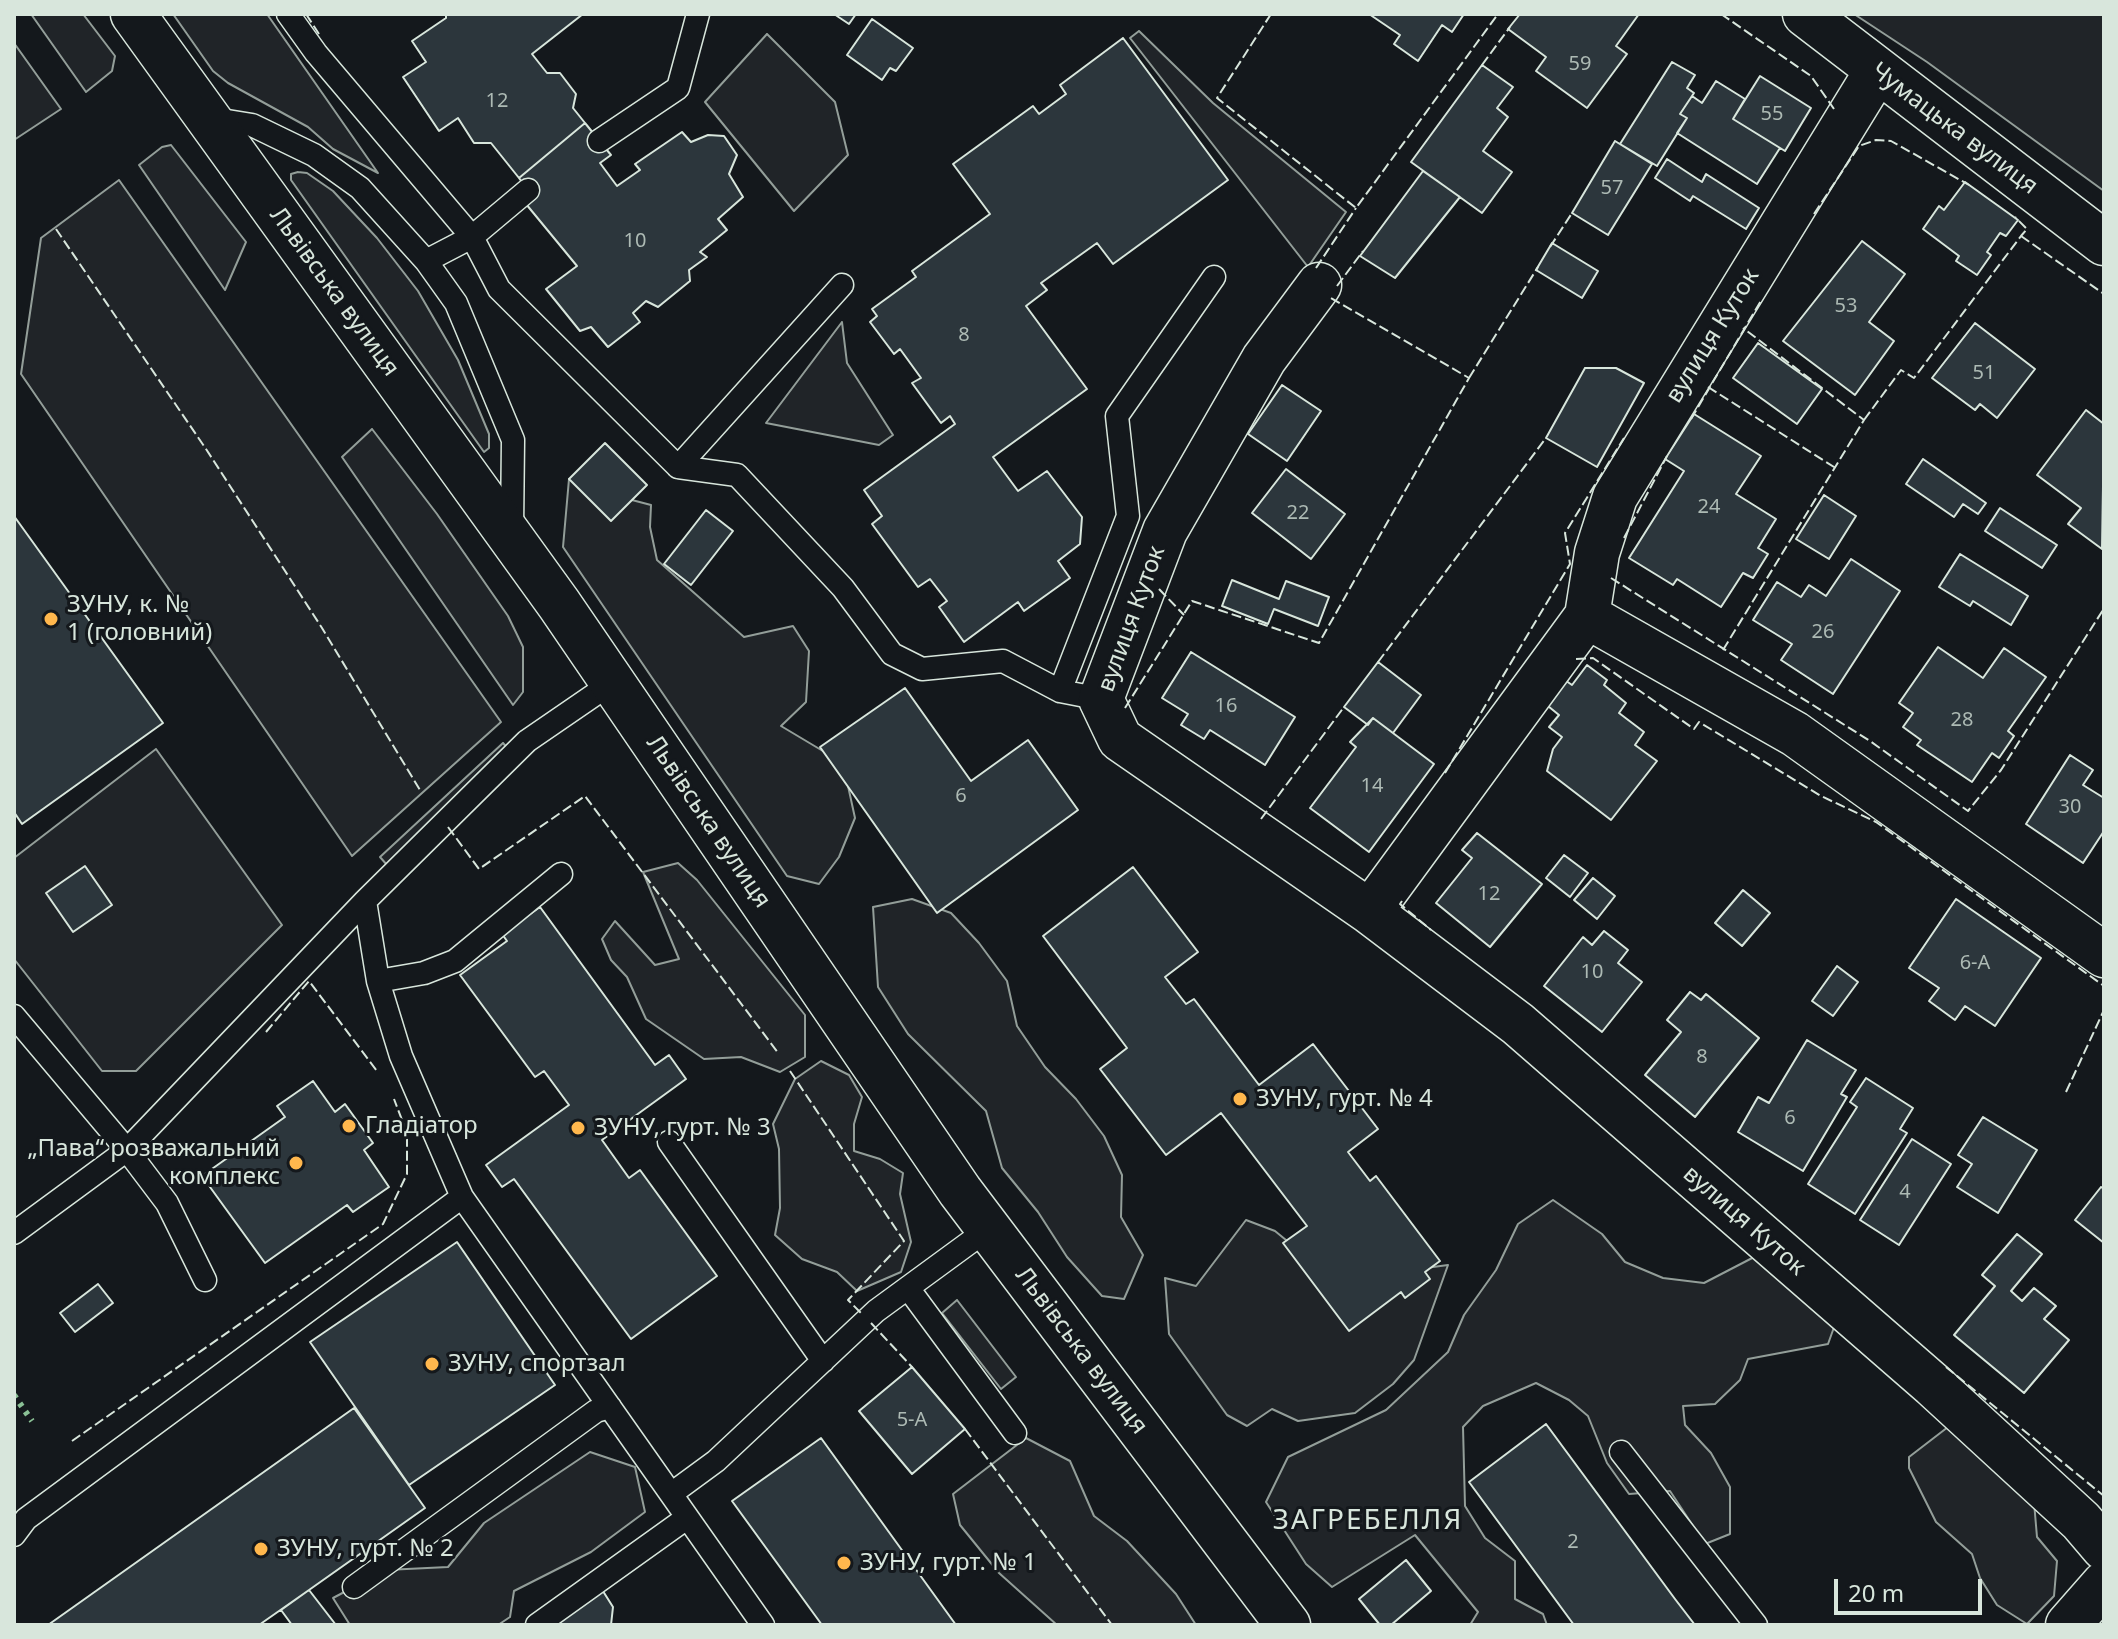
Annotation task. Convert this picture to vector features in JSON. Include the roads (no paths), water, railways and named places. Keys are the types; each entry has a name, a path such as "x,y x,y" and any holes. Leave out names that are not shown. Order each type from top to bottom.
{"street":[{"name":"Львівська вулиця","path":"133,14 512,538 988,1229 1288,1625"},
{"name":"Чумацька вулиця","path":"1805,14 2104,243"},
{"name":"вулиця Куток","path":"1370,912 1587,616 1597,553 1615,497 1877,71"},
{"name":"вулиця Куток","path":"1319,285 1264,359 1165,531 1080,695 1120,739 1370,912 1518,1024 1933,1385 2081,1521 2104,1548"},
{"path":"1587,616 1795,734 2104,955"},
{"path":"2068,1625 2104,1584"}],"lane":[{"path":"288,14 326,65 472,237 499,289 678,467 737,475 843,588 892,654 922,669 1003,661 1080,695 1128,516 1117,416 1214,277"},
{"path":"599,141 678,88 698,14"},
{"path":"209,118 252,125 314,155 360,188 426,261 456,303 513,440 512,538"},
{"path":"426,261 472,237 528,190"},
{"path":"678,467 842,285"},
{"path":"14,1233 127,1150 365,901 527,741 613,682"},
{"path":"378,981 424,973 455,961 561,874"},
{"path":"365,901 378,981 401,1056 462,1197 763,1625"},
{"path":"14,1016 127,1150 167,1203 205,1280"},
{"path":"669,1142 823,1361"},
{"path":"14,1535 26,1519 462,1197"},
{"path":"671,1494 716,1461 876,1311 988,1229"},
{"path":"908,1288 1015,1433"},
{"path":"354,1587 596,1411 610,1407"},
{"path":"1621,1452 1756,1625"},
{"path":"537,1625 681,1522 685,1514"}],"place":[{"name":"ЗУНУ, к. № 1 (головний)","path":"51,619"},
{"name":"ЗУНУ, гурт. № 4","path":"1240,1099"},
{"name":"Гладіатор","path":"349,1126"},
{"name":"ЗУНУ, гурт. № 3","path":"578,1128"},
{"name":"„Пава“ розважальний комплекс","path":"296,1163"},
{"name":"ЗУНУ, спортзал","path":"432,1364"},
{"name":"ЗУНУ, гурт. № 2","path":"261,1549"},
{"name":"ЗУНУ, гурт. № 1","path":"844,1563"}],"district":[{"name":"ЗАГРЕБЕЛЛЯ","path":"1368,1521"}]}
